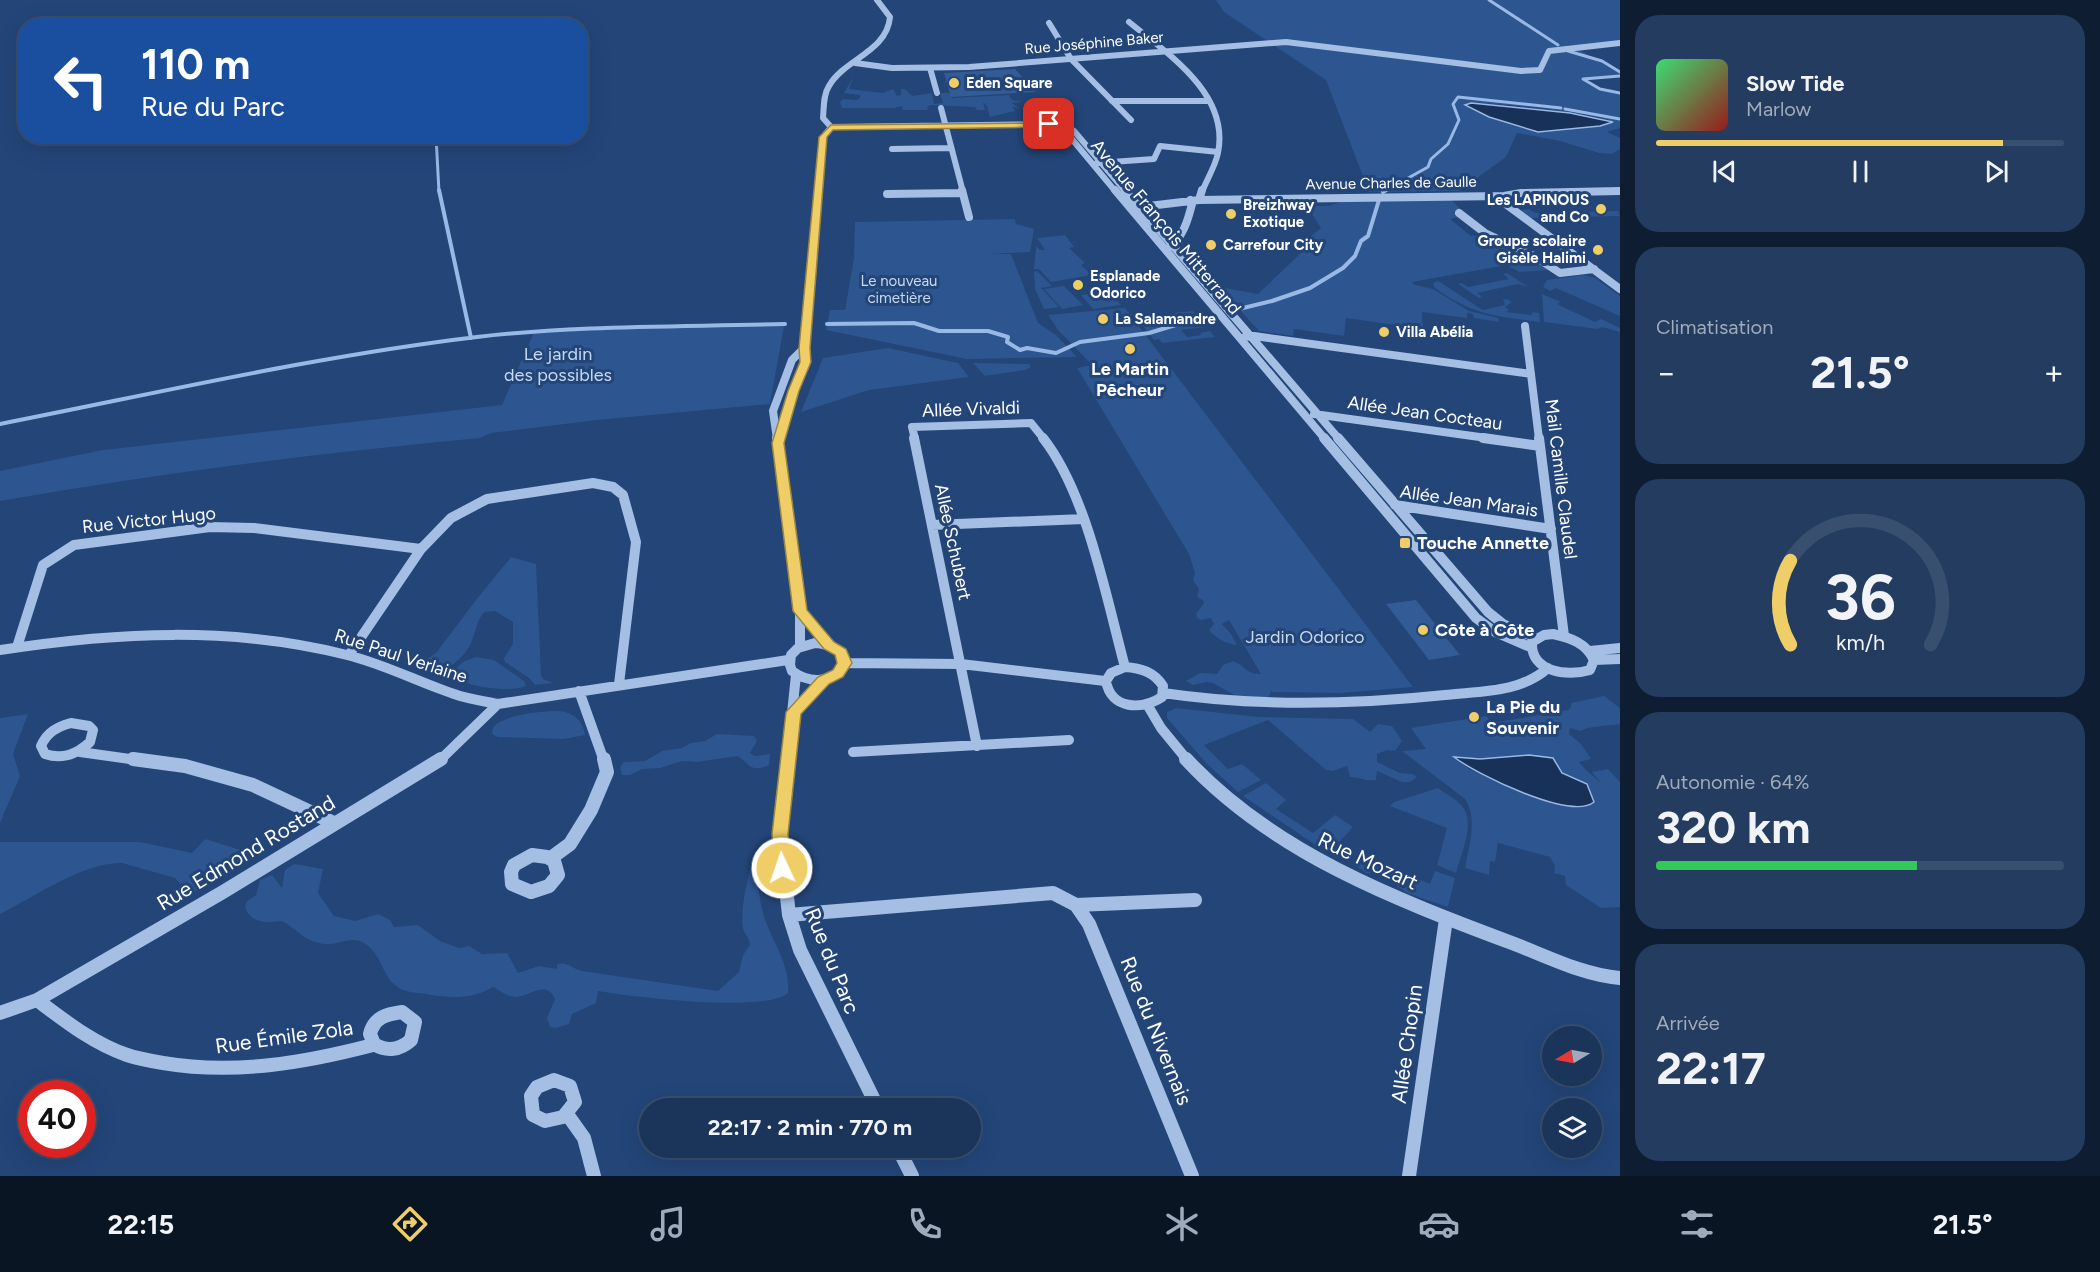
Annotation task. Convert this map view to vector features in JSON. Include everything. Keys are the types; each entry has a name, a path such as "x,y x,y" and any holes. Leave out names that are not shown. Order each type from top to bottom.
{"street":[{"path":"877,0 887,11 891,22 889,28 855,63 838,74 826,93 823,118 831,127 1061,126"},
{"path":"1129,22 1196,82 1219,120 1218,152 1192,204 1190,214 1168,248"},
{"path":"1049,23 1071,59 1131,120"},
{"name":"Rue Joséphine Baker","path":"855,63 892,68 930,68 1261,43 1308,43 1521,71 1540,70 1549,51 1620,44"},
{"path":"930,68 937,93"},
{"path":"1112,101 1209,101"},
{"path":"941,108 969,217"},
{"name":"Avenue François Mitterrand","path":"1061,126 1074,131 1101,162 1133,207"},
{"name":"Avenue François Mitterrand","path":"1061,126 1090,163 1133,207 1168,248 1239,338 1476,618 1495,632 1533,642"},
{"path":"778,443 794,391 806,362 804,348 823,137 831,127"},
{"path":"1090,163 1154,159 1160,146 1218,152"},
{"path":"892,149 951,148"},
{"name":"Avenue Charles de Gaulle","path":"1133,207 1194,200 1504,196 1521,193 1620,191"},
{"path":"887,194 962,193"},
{"path":"1504,196 1507,205 1620,289"},
{"path":"1459,213 1485,233 1534,256 1560,273 1594,269"},
{"name":"Avenue François Mitterrand","path":"1168,248 1250,336 1488,612 1533,642"},
{"name":"Mail Camille Claudel","path":"1524,326 1564,636"},
{"path":"1239,338 1250,336 1531,374"},
{"path":"801,646 800,611 773,411 792,360 804,348"},
{"name":"Allée Jean Cocteau","path":"1305,415 1317,414 1540,446"},
{"name":"Allée Vivaldi","path":"912,428 1031,423 1057,456 1084,519"},
{"name":"Allée Schubert","path":"912,428 977,746"},
{"path":"349,655 421,549 451,518 487,499 573,484 593,483 613,487 623,495 636,543 619,684"},
{"name":"Allée Jean Marais","path":"1383,507 1396,505 1551,529"},
{"path":"932,525 1084,519 1125,667"},
{"name":"Rue Victor Hugo","path":"17,647 43,565 74,545 210,527 254,528 421,549"},
{"path":"800,611 829,645 841,653 844,663 838,674 824,680 814,681 796,675 789,666 790,655 801,646 815,643 829,645"},
{"name":"Rue Paul Verlaine","path":"0,650 128,635 210,635 282,641 349,655 456,695 498,704 788,660"},
{"path":"1592,656 1590,670 1584,673 1567,674 1548,668 1535,658 1533,642 1544,635 1564,636 1583,645 1592,656 1620,659"},
{"path":"1592,656 1620,648"},
{"path":"844,663 961,664 1105,681"},
{"path":"1125,667 1153,674 1163,686 1163,693 1158,701 1148,706 1130,706 1114,699 1105,681 1112,672 1125,667"},
{"path":"1163,693 1226,703 1339,705 1516,687 1538,677 1548,668"},
{"name":"Rue du Parc","path":"796,675 780,834 789,915 800,950 873,1098"},
{"path":"794,712 824,680"},
{"path":"551,858 570,844 591,810 607,772 600,744 579,691"},
{"name":"Rue Edmond Rostand","path":"0,1013 37,1000 224,892 443,758 498,704"},
{"name":"Rue Mozart","path":"1148,706 1161,731 1201,776 1254,821 1291,846 1330,867 1446,919 1587,971 1620,978"},
{"path":"853,752 1069,740"},
{"path":"80,752 185,766 242,782 334,823"},
{"path":"789,915 1053,893 1076,905 1196,900"},
{"name":"Rue du Nivernais","path":"1076,905 1089,924 1192,1176"},
{"name":"Allée Chopin","path":"1409,1176 1446,919"},
{"name":"Rue Émile Zola","path":"37,1000 77,1030 128,1055 184,1068 258,1067 339,1055 374,1045"},
{"path":"567,1114 585,1138 594,1176"},
{"path":"903,1158 912,1176"}],"green space":[{"path":"1216,0 1620,0 1620,41 1573,46 1620,73 1620,76 1584,79 1607,92 1620,93 1620,128 1607,132 1620,138 1620,149 1612,154 1599,153 1560,141 1517,133 1506,157 1459,191 1369,192 1326,80 1224,12","holes":["1469,103 1588,115 1613,122 1600,126 1544,132"]},
{"path":"854,76 849,89 883,93 893,89 897,96 901,95 901,89 905,89 912,96 932,93 934,104 943,103 940,93 950,93 952,98 1009,95 1012,100 1022,102 1012,103 1020,109 1012,106 1015,111 990,117 987,106 983,102 985,110 977,110 975,107 931,105 927,107 928,110 903,110 902,106 842,108 840,102 843,99 857,100 860,98 860,95 844,93"},
{"path":"1450,198 1462,211 1453,212 1459,217 1450,219 1471,236 1491,238 1501,242 1549,270 1519,272 1507,265 1412,282 1415,285 1433,289 1469,311 1498,318 1499,322 1474,318 1473,314 1467,313 1467,318 1422,312 1423,329 1346,318 1344,336 1294,329 1293,336 1259,331 1219,287 1258,294 1302,252 1306,240 1321,228 1307,206 1328,206 1344,201"},
{"path":"1529,209 1535,213 1618,211 1620,216 1531,218 1520,210"},
{"name":"Le nouveau cimetière","path":"1015,219 1016,224 1034,229 1030,252 990,254 1011,254 1038,323 1056,335 1077,357 967,359 826,330 830,310 845,310 854,258 855,222"},
{"path":"1065,235 1074,247 1069,248 1085,263 1081,265 1092,275 1051,282 1039,269 1034,269 1036,246 1040,250 1045,250 1037,238"},
{"path":"1037,271 1052,286 1041,288 1059,307 1044,309 1035,289 1034,272"},
{"path":"1507,273 1528,287 1518,284 1477,293 1482,297 1479,298 1458,284 1462,283 1468,287 1509,279 1503,274"},
{"path":"1584,275 1595,278 1620,296 1620,316 1556,288 1550,291 1543,287 1547,280"},
{"path":"1438,281 1483,310 1505,305 1503,300 1507,299 1512,302 1505,307 1509,310 1506,312 1532,315 1532,312 1539,313 1540,322 1496,316 1472,309 1434,287 1433,283"},
{"path":"1064,286 1083,305 1062,309 1044,289"},
{"path":"1108,291 1121,305 1093,309 1081,295"},
{"path":"1542,294 1561,302 1557,304 1595,322 1601,319 1620,328 1620,332 1602,327 1598,329 1544,322"},
{"name":"Jardin Odorico","path":"1125,308 1413,687 1341,693 1272,692 1271,690 1270,695 1266,698 1238,697 1213,683 1193,685 1186,681 1200,673 1217,674 1223,665 1233,661 1252,673 1261,674 1229,620 1222,624 1237,645 1225,642 1209,630 1214,624 1211,618 1201,620 1197,618 1196,614 1204,603 1197,597 1199,589 1193,580 1195,573 1189,554 1077,368 1092,365 1059,331 1048,315"},
{"path":"1193,311 1206,327 1181,330 1187,337 1210,331 1215,337 1162,343 1159,339 1154,340 1140,322 1145,321 1141,316"},
{"name":"Le jardin des possibles","path":"784,326 770,404 597,420 491,433 480,438 240,465 120,481 0,501 0,471 103,450 502,405 535,330"},
{"path":"888,348 958,363 969,377 869,390 801,412 823,358"},
{"path":"973,363 1029,364 1031,367 985,376"},
{"path":"511,557 536,564 541,675 543,679 553,683 535,685 529,678 505,662 504,658 513,644 513,622 495,611 484,612 466,652 441,673 415,664 412,660 427,659 436,653"},
{"path":"476,657 494,660 524,681 526,686 498,689 447,676 463,662"},
{"path":"1604,696 1620,708 1620,724 1593,727 1581,731 1570,728 1569,734 1581,744 1591,759 1579,762 1585,769 1601,783 1592,772 1608,769 1620,782 1620,907 1601,908 1566,885 1565,876 1554,873 1555,866 1550,857 1498,843 1495,862 1490,861 1489,875 1465,868 1472,824 1465,799 1402,751 1426,749 1411,728 1486,716 1492,723 1568,710 1571,703","holes":["1529,755 1553,758 1562,773 1587,784 1534,797 1469,769 1455,758 1514,758"]},
{"path":"1176,708 1258,717 1353,719 1370,732 1378,724 1392,726 1402,741 1395,751 1387,750 1377,754 1377,762 1400,773 1413,774 1417,777 1410,782 1402,782 1377,771 1376,780 1369,780 1350,777 1347,766 1333,771 1326,770 1268,720 1204,745 1228,769 1242,764 1261,780 1238,792 1207,764 1167,718 1167,712"},
{"path":"557,711 576,717 585,735 564,739 498,737 492,734 493,727 506,719 532,713"},
{"path":"28,714 13,754 20,776 0,823 0,718"},
{"path":"717,734 754,736 757,741 750,753 755,756 770,754 769,765 754,768 738,756 697,762 682,761 660,768 642,769 630,775 622,775 620,767 624,762 645,761 662,751 705,741"},
{"path":"1266,783 1286,800 1276,809 1313,833 1335,815 1353,827 1335,847 1320,848 1243,796"},
{"path":"1438,788 1462,806 1468,821 1466,839 1456,873 1437,865 1447,828 1390,806 1394,802"},
{"path":"205,839 254,854 189,895 175,878 122,863 107,864 76,874 0,914 0,842 140,842 192,853"},
{"path":"1365,858 1430,884 1435,871 1455,878 1448,907 1407,893 1390,881 1373,873 1366,873 1358,867 1358,863"},
{"path":"294,864 323,869 318,893 334,916 355,921 378,914 390,920 394,927 418,925 440,941 459,948 469,946 482,954 507,953 518,973 539,966 557,969 557,965 563,964 582,971 718,991 739,972 743,955 750,945 743,928 742,913 751,865 756,866 763,913 783,962 788,993 775,999 727,1003 667,1000 598,991 596,1003 572,1014 569,1024 556,1028 550,1027 547,1018 555,999 547,990 537,990 516,997 493,987 460,997 405,991 390,980 377,956 362,942 348,940 331,944 319,943 308,939 282,921 265,922 251,917 245,907 247,901 256,895 260,880 272,875 282,888 285,870"}],"shaded area":[{"path":"1471,103 1570,113 1613,122 1600,126 1538,132 1489,117 1465,105"},
{"path":"1529,755 1553,758 1562,773 1587,784 1594,802 1582,806 1545,801 1502,784 1454,757 1480,759"}],"building":[{"name":"Eden Square","path":"1015,69 1036,92 951,97 944,73"},
{"name":"Côte à Côte","path":"1416,600 1460,655 1429,660 1386,604"}],"waterway":[{"path":"1489,0 1558,45"},
{"path":"1568,51 1602,61 1620,72"},
{"path":"1620,76 1583,79 1600,89 1620,93"},
{"path":"1386,190 1383,192 1428,167 1431,159 1448,144 1459,120 1453,104 1458,97 1561,108"},
{"path":"1565,109 1620,119"},
{"path":"436,144 439,192"},
{"path":"439,190 471,338"},
{"path":"1239,309 1310,288 1343,268 1355,256 1361,241 1368,236 1379,200"},
{"path":"827,324 914,323 939,331 988,331 1008,337 1007,342 1020,350 1027,348 1056,353 1080,342 1149,333 1199,318"},
{"path":"471,338 592,328 785,324"},
{"path":"0,424 357,354 471,338"}],"place":[{"name":"Eden Square","path":"954,83"},
{"name":"Les LAPINOUS and Co","path":"1601,209"},
{"name":"Breizhway Exotique","path":"1231,214"},
{"name":"Carrefour City","path":"1211,245"},
{"name":"Groupe scolaire Gisèle Halimi","path":"1598,250"},
{"name":"Esplanade Odorico","path":"1078,285"},
{"name":"La Salamandre","path":"1103,319"},
{"name":"Villa Abélia","path":"1384,332"},
{"name":"Le Martin Pêcheur","path":"1130,349"},
{"name":"Touche Annette","path":"1405,543"},
{"name":"Côte à Côte","path":"1423,630"},
{"name":"La Pie du Souvenir","path":"1474,717"}],"route":[{"path":"782,868 780,834 794,712 824,680 838,674 844,663 841,653 829,645 800,611 778,443 794,391 806,362 804,348 823,137 831,127 1049,124"}]}
